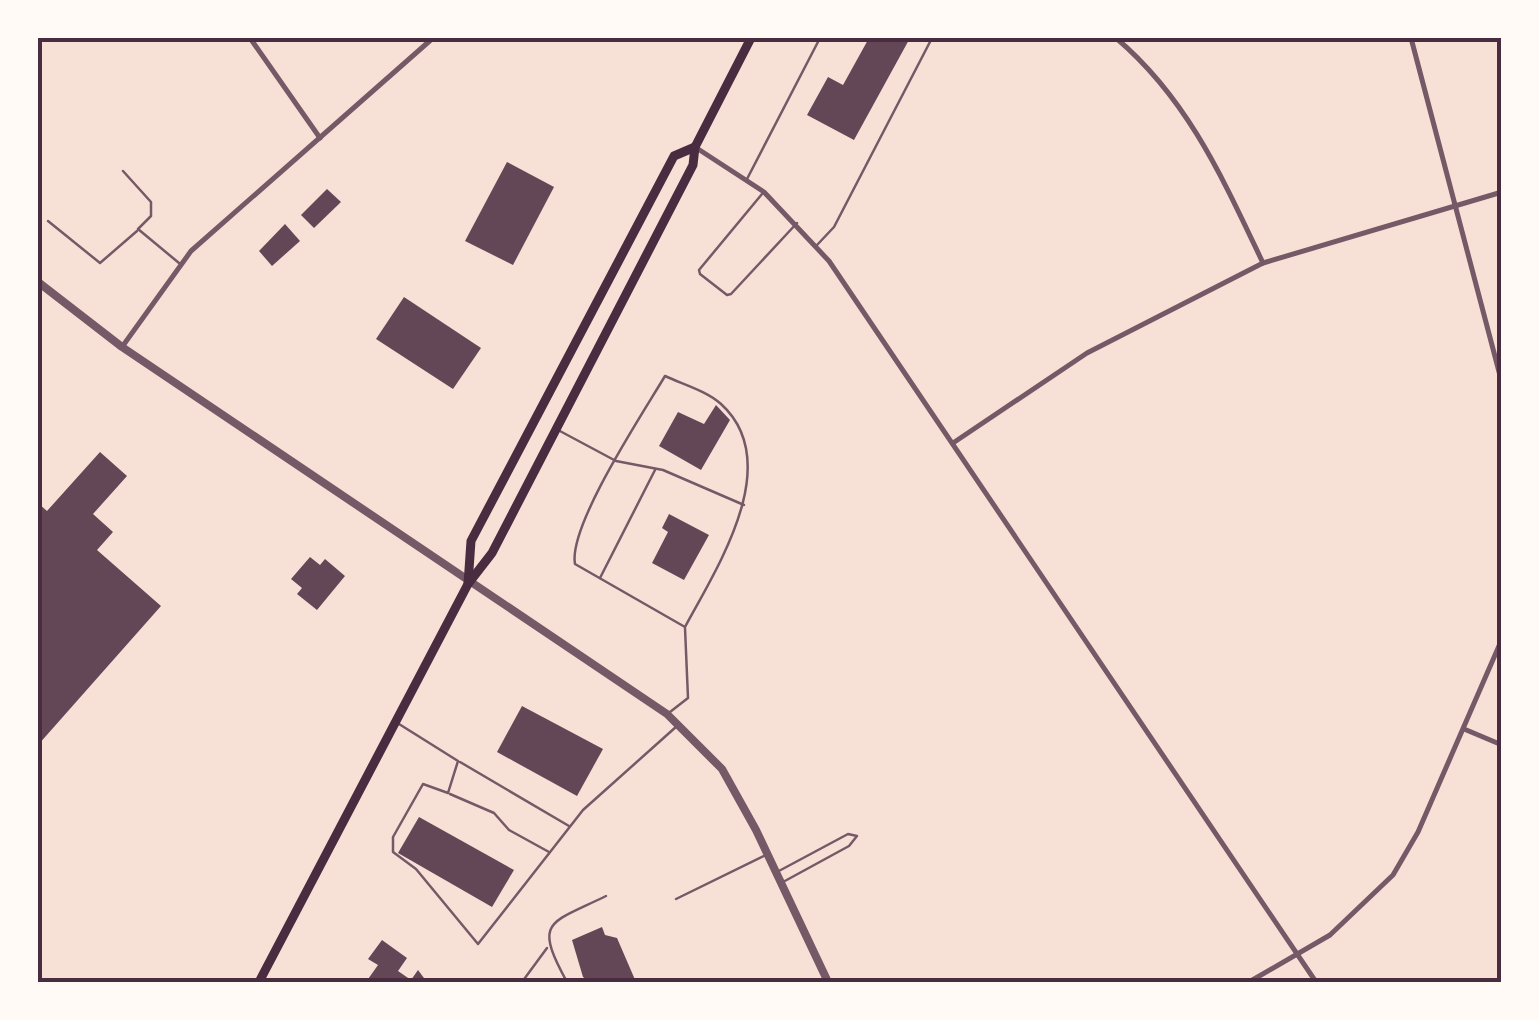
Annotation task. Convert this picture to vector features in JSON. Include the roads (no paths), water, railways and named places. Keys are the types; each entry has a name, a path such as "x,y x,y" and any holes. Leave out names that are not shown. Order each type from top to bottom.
{"main road":[{"path":"259,982 468,584 492,554 693,165 695,147 751,38"},
{"path":"468,584 471,541 512,459 674,156 695,147"}],"street":[{"path":"250,38 320,138"},
{"path":"122,348 179,263 432,38"},
{"path":"1116,38 1168,91 1203,138 1264,263"},
{"path":"1411,38 1502,383"},
{"path":"695,147 764,192 816,245 1316,982"},
{"path":"953,443 1087,352 1264,263 1502,192"},
{"path":"39,286 122,348 468,584 667,714 722,769 768,854 828,982"},
{"path":"1250,982 1330,935 1393,874 1418,832 1502,639"},
{"path":"1464,728 1502,745"}],"lane":[{"path":"746,180 820,38"},
{"path":"816,245 834,227 932,38"},
{"path":"48,221 100,263 151,216 151,202 123,170"},
{"path":"764,192 699,270 700,274 727,295 732,294 797,223"},
{"path":"138,230 179,263"},
{"path":"667,714 688,698 685,627 745,505 747,466 741,432 721,403 665,376 577,534 573,552 575,564 685,627"},
{"path":"557,429 616,461 656,468 745,505"},
{"path":"599,580 656,468"},
{"path":"396,722 570,827"},
{"path":"550,852 509,830 494,813 422,784 393,837 392,852 416,870 478,944 570,827 678,725"},
{"path":"448,793 458,761"},
{"path":"776,872 848,834 856,836 849,846 781,883"},
{"path":"676,899 768,854"},
{"path":"522,982 548,947 550,928 559,918 606,896"},
{"path":"548,947 567,982"}]}
